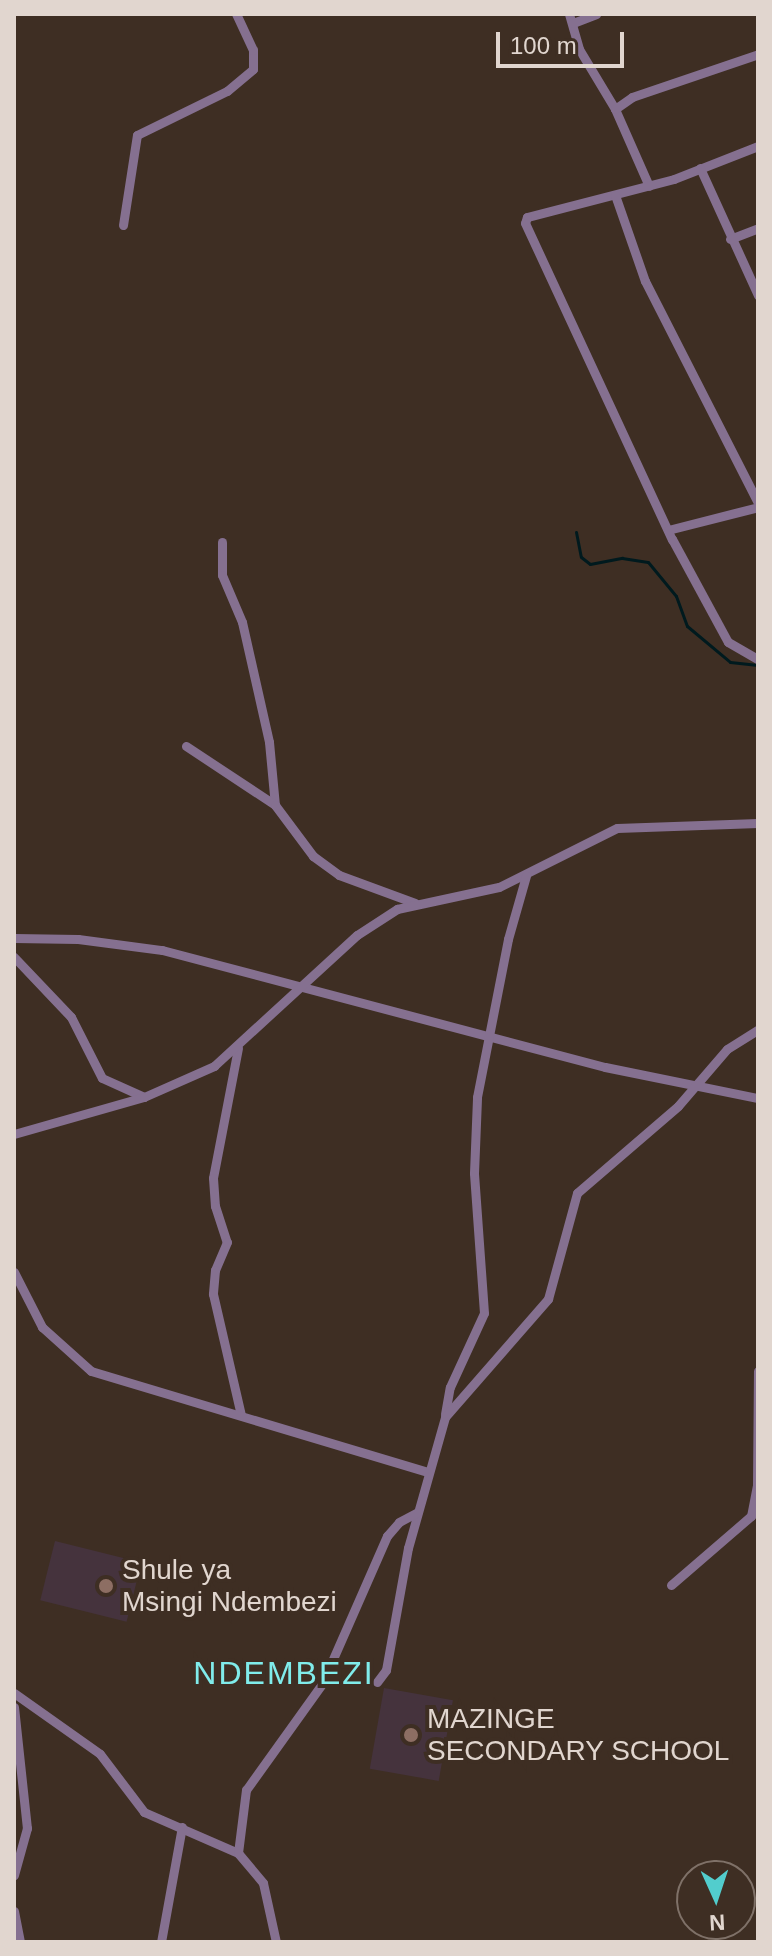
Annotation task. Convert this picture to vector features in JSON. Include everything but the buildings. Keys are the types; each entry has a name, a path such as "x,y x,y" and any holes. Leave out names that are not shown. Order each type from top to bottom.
{"street":[{"path":"123,225 137,135 227,91 253,69 255,57 236,14"},
{"path":"596,14 571,19 579,49 615,109 649,186"},
{"path":"615,109 632,97 758,54"},
{"path":"758,146 649,186 527,217 525,223 668,530 728,642 758,659"},
{"path":"700,168 758,295"},
{"path":"615,195 650,292 758,505 668,530"},
{"path":"730,239 758,228"},
{"path":"222,542 222,575 242,622 269,742 275,805"},
{"path":"186,746 275,805 324,864 357,883 417,904"},
{"path":"14,1134 183,1083 238,1048 373,922 417,904 482,892 526,876 617,828 758,823"},
{"path":"377,1682 386,1670 418,1512 445,1417 450,1387 484,1313 473,1147 488,1038 526,876"},
{"path":"14,938 78,939 162,950 488,1038 758,1098"},
{"path":"14,957 66,1011 102,1078 144,1097"},
{"path":"445,1417 548,1299 577,1193 698,1084 727,1049 758,1030"},
{"path":"238,1048 213,1178 215,1206 227,1242 215,1270 213,1294 241,1415"},
{"path":"14,1272 42,1327 91,1371 428,1472"},
{"path":"671,1585 751,1516 757,1484 758,1371"},
{"path":"238,1853 246,1790 322,1684 387,1536 399,1522 418,1512"},
{"path":"14,1693 100,1754 140,1809 238,1853 263,1883 276,1942"},
{"path":"14,1707 27,1828 14,1875"},
{"path":"161,1942 182,1827"},
{"path":"14,1911 20,1942"}],"shaded area":[{"path":"55,1541 141,1563 127,1622 40,1600"},
{"name":"MAZINGE SECONDARY SCHOOL","path":"384,1688 453,1700 439,1781 370,1769"}],"waterway":[{"path":"576,532 581,557 590,564 622,558 648,562 676,596 687,626 730,662 758,665"}],"place":[{"name":"Shule ya Msingi Ndembezi","path":"106,1586"},
{"name":"MAZINGE SECONDARY SCHOOL","path":"411,1735"}],"district":[{"name":"NDEMBEZI","path":"284,1673"}]}
